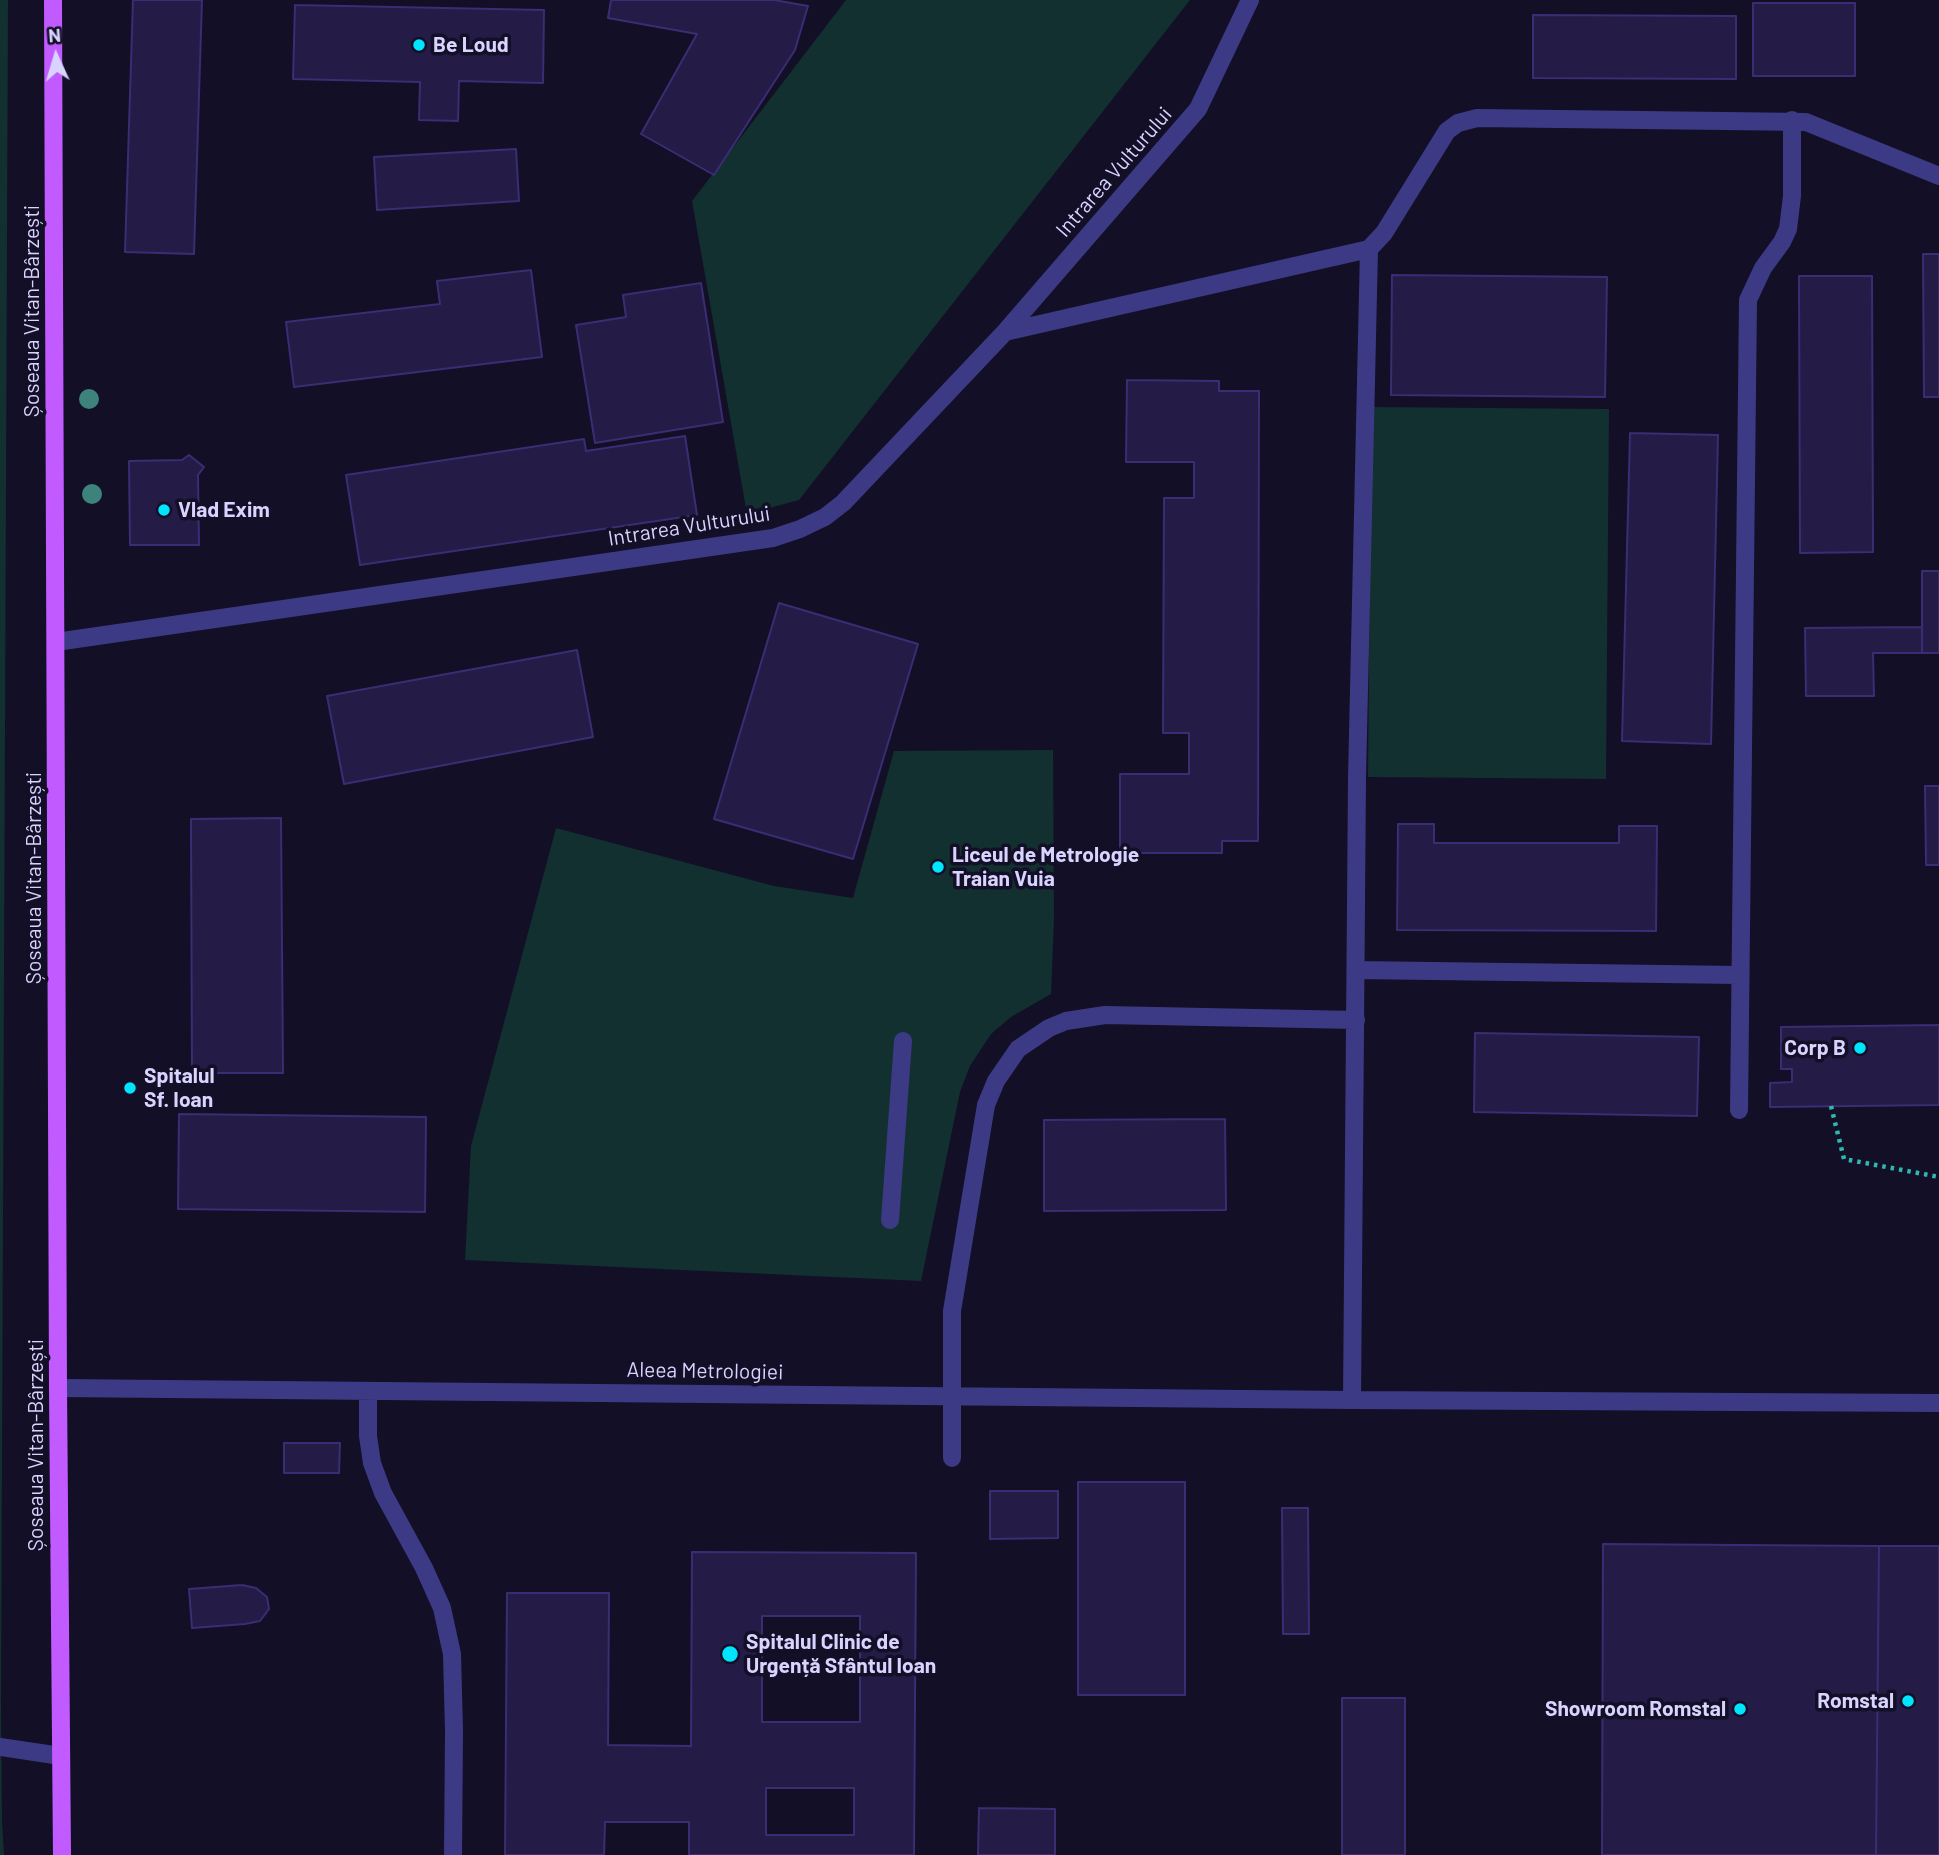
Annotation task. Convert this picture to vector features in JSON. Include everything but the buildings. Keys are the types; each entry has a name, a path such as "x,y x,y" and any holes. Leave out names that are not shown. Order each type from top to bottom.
{"main road":[{"name":"Șoseaua Vitan-Bârzești","path":"53,0 62,1855"}],"street":[{"name":"Intrarea Vulturului","path":"56,642 773,538 825,517 843,503 1005,332 1198,109 1250,0"},
{"path":"1005,332 1369,249 1384,233 1447,131 1458,123 1477,118 1792,120 1824,128 1939,176"},
{"path":"1739,1110 1748,300 1763,268 1788,229 1792,196 1792,120"},
{"path":"1352,1400 1357,778 1369,249"},
{"path":"1356,971 1739,975"},
{"path":"952,1458 952,1311 986,1105 996,1081 1018,1049 1049,1028 1066,1021 1105,1014 1356,1020"},
{"path":"890,1220 903,1041"},
{"name":"Aleea Metrologiei","path":"58,1388 1939,1403"},
{"path":"368,1391 368,1436 372,1464 383,1493 424,1568 442,1608 452,1654 453,1855"},
{"path":"0,1747 61,1756"}],"path":[{"path":"1831,1106 1844,1159 1939,1177"}],"green space":[{"path":"0,0 8,0 1,1702 4,1855 0,1855"},
{"path":"846,0 1190,0 799,500 747,514 692,201"},
{"path":"1371,407 1609,409 1606,779 1368,777"},
{"path":"1053,750 1054,919 1051,994 1011,1017 991,1034 970,1066 960,1092 921,1281 465,1260 471,1146 556,828 774,886 853,898 894,751"}],"place":[{"name":"Be Loud","path":"419,45"},
{"name":"Vlad Exim","path":"164,510"},
{"name":"Liceul de Metrologie Traian Vuia","path":"938,867"},
{"name":"Corp B","path":"1860,1048"},
{"name":"Spitalul Sf. Ioan","path":"130,1088"},
{"name":"Spitalul Clinic de Urgență Sfântul Ioan","path":"730,1654"},
{"name":"Romstal","path":"1908,1701"},
{"name":"Showroom Romstal","path":"1740,1709"}]}
